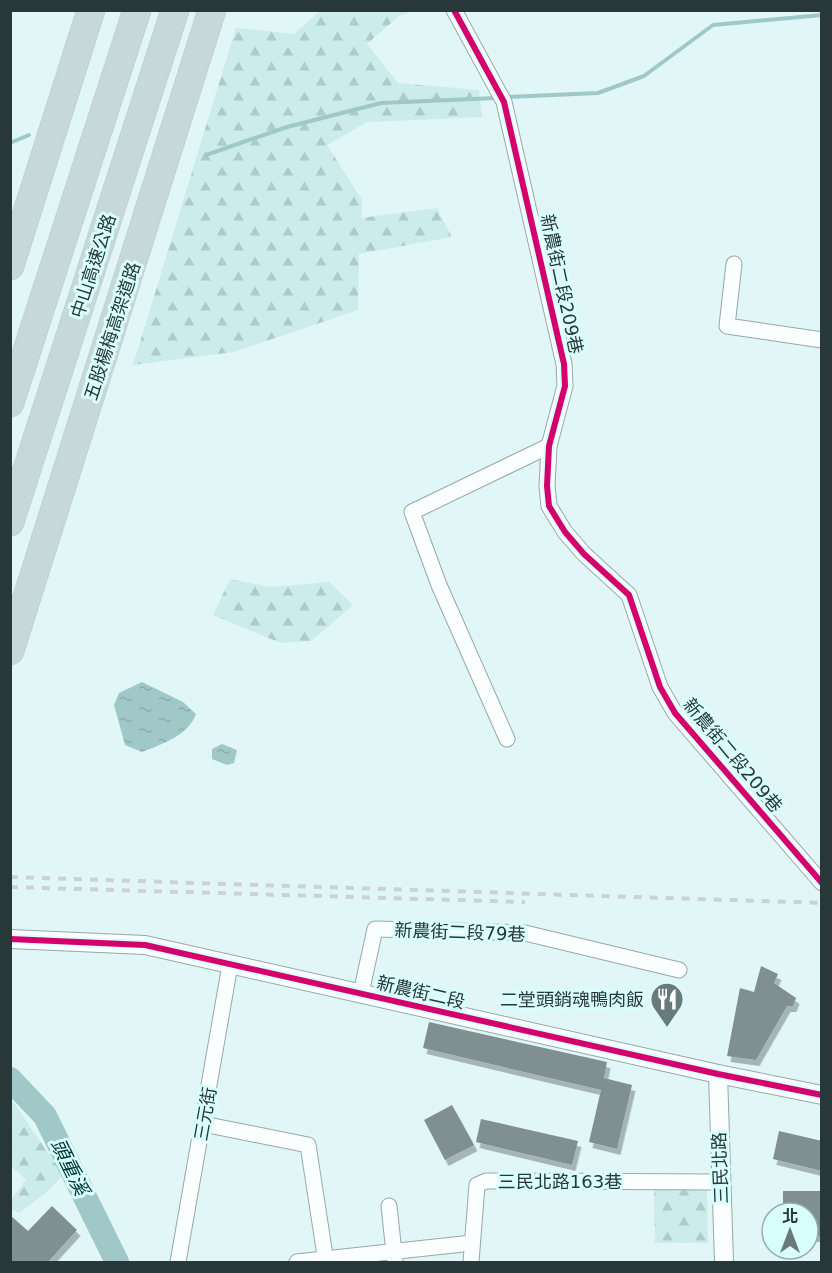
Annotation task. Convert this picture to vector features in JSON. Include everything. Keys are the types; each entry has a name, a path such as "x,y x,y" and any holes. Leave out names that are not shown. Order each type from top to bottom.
{"highway":[{"path":"10,266 91,10"},
{"name":"中山高速公路","path":"10,403 137,10"},
{"name":"中山高速公路","path":"10,522 175,10"},
{"name":"五股楊梅高架道路","path":"10,651 212,10"}],"street":[{"name":"新農街二段209巷","path":"454,10 501,95 564,364 565,386 549,446 547,486 549,506 565,532 584,554 629,595 660,687 675,713 822,883"},
{"path":"734,264 727,326 822,340"},
{"path":"507,739 439,585 412,512 549,446"},
{"name":"新農街二段79巷","path":"361,993 375,929 525,933 679,970"},
{"name":"新農街二段","path":"10,939 145,945 718,1074 822,1095"},
{"name":"三元街","path":"178,1263 230,965"},
{"name":"三民北路","path":"718,1074 724,1263"},
{"path":"203,1125 308,1145 326,1260"},
{"name":"三民北路163巷","path":"471,1263 477,1185 486,1181 720,1182"},
{"path":"389,1206 394,1256"},
{"path":"297,1263 394,1256 472,1243"}],"green space":[{"path":"321,10 412,11 399,16 367,44 398,83 479,90 482,117 367,122 327,145 362,200 361,218 437,208 452,237 359,254 358,310 234,352 133,365 236,28 294,34"},
{"path":"230,579 270,587 329,582 353,605 311,641 281,643 213,615"},
{"path":"10,1097 63,1175 47,1192 19,1213 11,1209 11,1200 26,1179 11,1166"},
{"path":"654,1188 707,1188 708,1243 655,1243"}],"water":[{"path":"142,682 183,702 196,714 181,734 142,752 125,745 114,705 119,693"},
{"path":"222,744 237,750 234,763 227,765 212,759 212,749"}],"building":[{"path":"761,966 778,974 774,983 796,998 793,1006 787,1006 756,1060 727,1056 740,988 754,992"},
{"path":"429,1022 607,1062 604,1078 632,1085 617,1149 589,1142 601,1090 423,1048"},
{"path":"452,1105 474,1145 445,1160 424,1120"},
{"path":"481,1119 578,1141 572,1165 476,1142"},
{"path":"779,1131 822,1141 822,1171 773,1159"},
{"path":"783,1191 821,1191 822,1236 820,1236 820,1201 783,1201"},
{"path":"52,1206 77,1230 47,1263 10,1263 10,1215 28,1231"}],"waterway":[{"path":"506,97 598,93 644,76 713,25 822,15"},
{"path":"206,155 287,127 381,103 496,98"},
{"path":"10,143 29,135"},
{"name":"頭重溪","path":"10,1079 45,1116 117,1262"}],"railway":[{"path":"10,877 822,903"},
{"path":"10,887 525,902"}],"cycle path":[{"path":"454,10 504,102 564,364 565,386 549,446 547,486 549,506 565,532 584,554 629,595 660,687 675,713 822,883"},
{"path":"10,939 145,945 718,1074 822,1095"}],"place":[{"name":"二堂頭銷魂鴨肉飯","path":"667,1028"}]}
